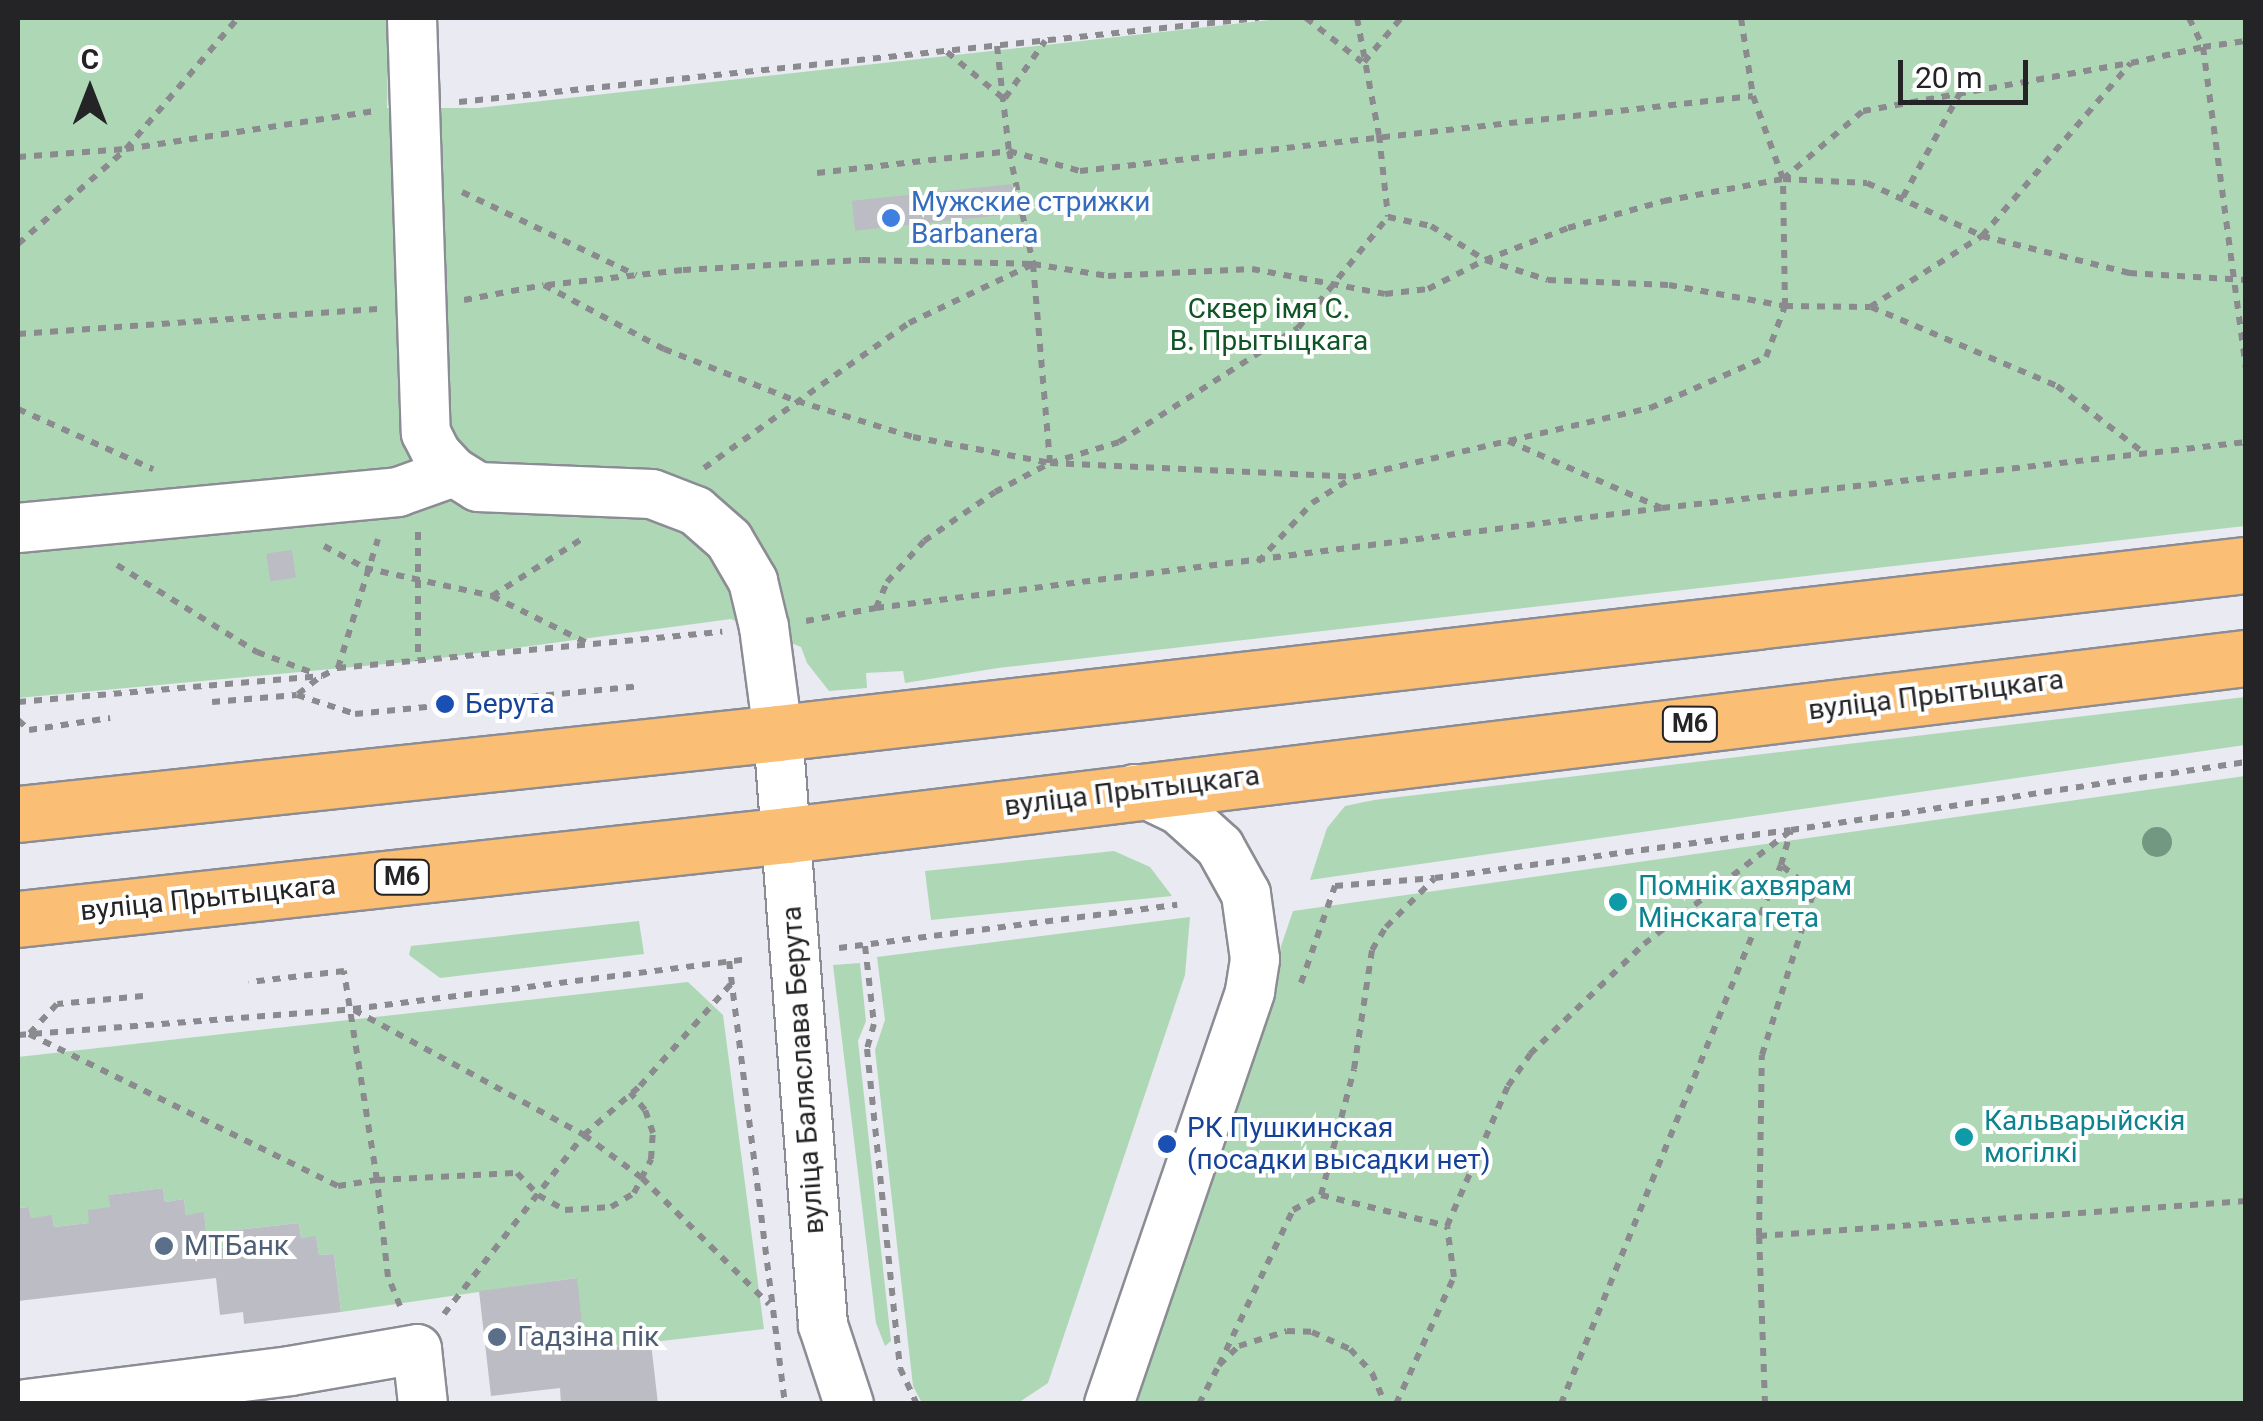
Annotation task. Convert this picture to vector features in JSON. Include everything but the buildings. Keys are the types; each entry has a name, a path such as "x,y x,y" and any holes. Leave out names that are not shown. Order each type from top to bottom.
{"main road":[{"path":"18,814 778,733 2246,565"},
{"name":"вуліца Прытыцкага","path":"18,919 788,835 2246,658"}],"street":[{"path":"18,528 398,492 454,472 426,433 412,18"},
{"name":"вуліца Баляслава Берута","path":"454,472 478,487 652,494 696,511 714,524 742,558 753,581 764,627 788,835 791,953 823,1325 843,1384"},
{"path":"1109,1404 1238,1027 1256,959 1246,894 1220,848 1179,810 1135,790"},
{"path":"26,1404 290,1371 417,1349 423,1404"},
{"path":"843,1384 874,1404"}],"path":[{"path":"18,244 126,149 238,18"},
{"path":"461,102 1258,18"},
{"path":"1306,18 1363,63"},
{"path":"876,608 887,582 924,541 995,492 1050,463 1118,442 1298,328 1334,284 1388,217 1380,135 1363,63 1358,18"},
{"path":"1363,63 1402,18"},
{"path":"544,285 664,349 797,401 913,437 1050,463 1353,477 1650,408 1766,357 1785,306 1783,180 1753,96 1741,18"},
{"path":"2189,18 2203,47 2246,368"},
{"path":"1783,180 1863,112 2246,40"},
{"path":"1004,99 1046,41"},
{"path":"997,46 1010,151 1033,264 1050,463"},
{"path":"947,51 1004,99"},
{"path":"1870,307 1982,236 2131,63"},
{"path":"1902,197 1961,92"},
{"path":"817,173 1010,151 1080,171 1753,96"},
{"path":"18,158 126,149 387,108"},
{"path":"18,334 420,306 544,285 637,275 862,260 1033,264 1108,276 1252,268 1385,294 1428,289 1485,260 1568,228 1664,201 1783,180 1866,183 1982,236 2129,273 2246,280"},
{"path":"446,184 637,275"},
{"path":"1388,217 1431,226 1485,260 1548,280 1669,285 1785,306 1870,307 2057,386 2142,452"},
{"path":"712,482 697,474 908,323 1033,264"},
{"path":"18,409 168,476"},
{"path":"1508,441 1662,508"},
{"path":"796,605 801,622 876,608 1662,508 2246,442"},
{"path":"1258,562 1312,502 1353,477"},
{"path":"398,492 418,526 418,661"},
{"path":"316,542 365,568 492,596 590,645"},
{"path":"113,562 257,652 322,676"},
{"path":"338,668 365,568"},
{"path":"297,694 338,668 734,631"},
{"path":"18,702 322,676"},
{"path":"212,702 297,694 355,714 639,686"},
{"path":"18,720 29,730 110,718"},
{"path":"1335,886 1434,878 1791,830 2246,762"},
{"path":"1562,1404 1782,866 1791,830"},
{"path":"1396,1404 1454,1277 1447,1226 1508,1086 1530,1054 1644,944 1791,830"},
{"path":"1765,1404 1759,1236 1762,1054 1814,891 1782,866"},
{"path":"1321,1195 1354,1069 1372,950 1386,927 1434,878"},
{"path":"832,948 1177,904"},
{"path":"865,946 874,1024 866,1050 900,1368 917,1404"},
{"path":"18,1035 353,1009 748,959"},
{"path":"729,961 784,1404"},
{"path":"248,982 344,971 353,1009 388,1277 417,1349 584,1135 732,984"},
{"path":"29,1034 57,1004 143,996"},
{"path":"353,1009 584,1135 642,1178 769,1304"},
{"path":"29,1034 338,1186 377,1180 517,1173 538,1195 566,1210 592,1211 634,1193 652,1159 653,1133 645,1110 630,1092"},
{"path":"1200,1404 1294,1210 1321,1195 1447,1226"},
{"path":"1759,1236 2246,1200"},
{"path":"1219,1364 1259,1336 1312,1332 1333,1339 1359,1358 1378,1383 1385,1404"}],"green space":[{"name":"Сквер імя С. В. Прытыцкага","path":"389,18 387,108 478,108 1287,18 2245,18 2245,526 998,668 905,683 903,671 866,673 867,688 829,691 807,663 801,647 731,619 418,661 18,698 18,20"},
{"path":"2245,697 2245,745 1310,880 1327,828 1345,806 1374,800"},
{"path":"2245,776 2245,1403 1125,1404 1293,911"},
{"path":"1114,851 1150,867 1172,896 931,920 925,871"},
{"path":"1190,917 1185,975 1048,1383 1018,1403 922,1403 913,1386 875,1050 885,1020 877,957"},
{"path":"639,921 644,954 440,978 409,955 411,946"},
{"path":"860,963 866,1021 858,1041 891,1341 885,1346 876,1323 833,965"},
{"path":"688,982 723,1015 764,1329 585,1350 576,1278 341,1312 334,1254 319,1255 316,1237 301,1238 299,1223 227,1231 228,1247 208,1249 204,1213 186,1215 184,1199 165,1202 163,1188 109,1195 110,1207 89,1223 54,1227 52,1216 31,1218 29,1207 18,1208 18,1057"}],"place":[{"name":"Мужские стрижки Barbanera","path":"891,218"},
{"name":"Берута","path":"445,704"},
{"name":"Помнік ахвярам Мінскага гета","path":"1618,902"},
{"name":"Кальварыйскія могілкі","path":"1964,1137"},
{"name":"РК Пушкинская (посадки высадки нет)","path":"1167,1144"},
{"name":"МТБанк","path":"164,1246"},
{"name":"Гадзіна пік","path":"497,1337"}]}
